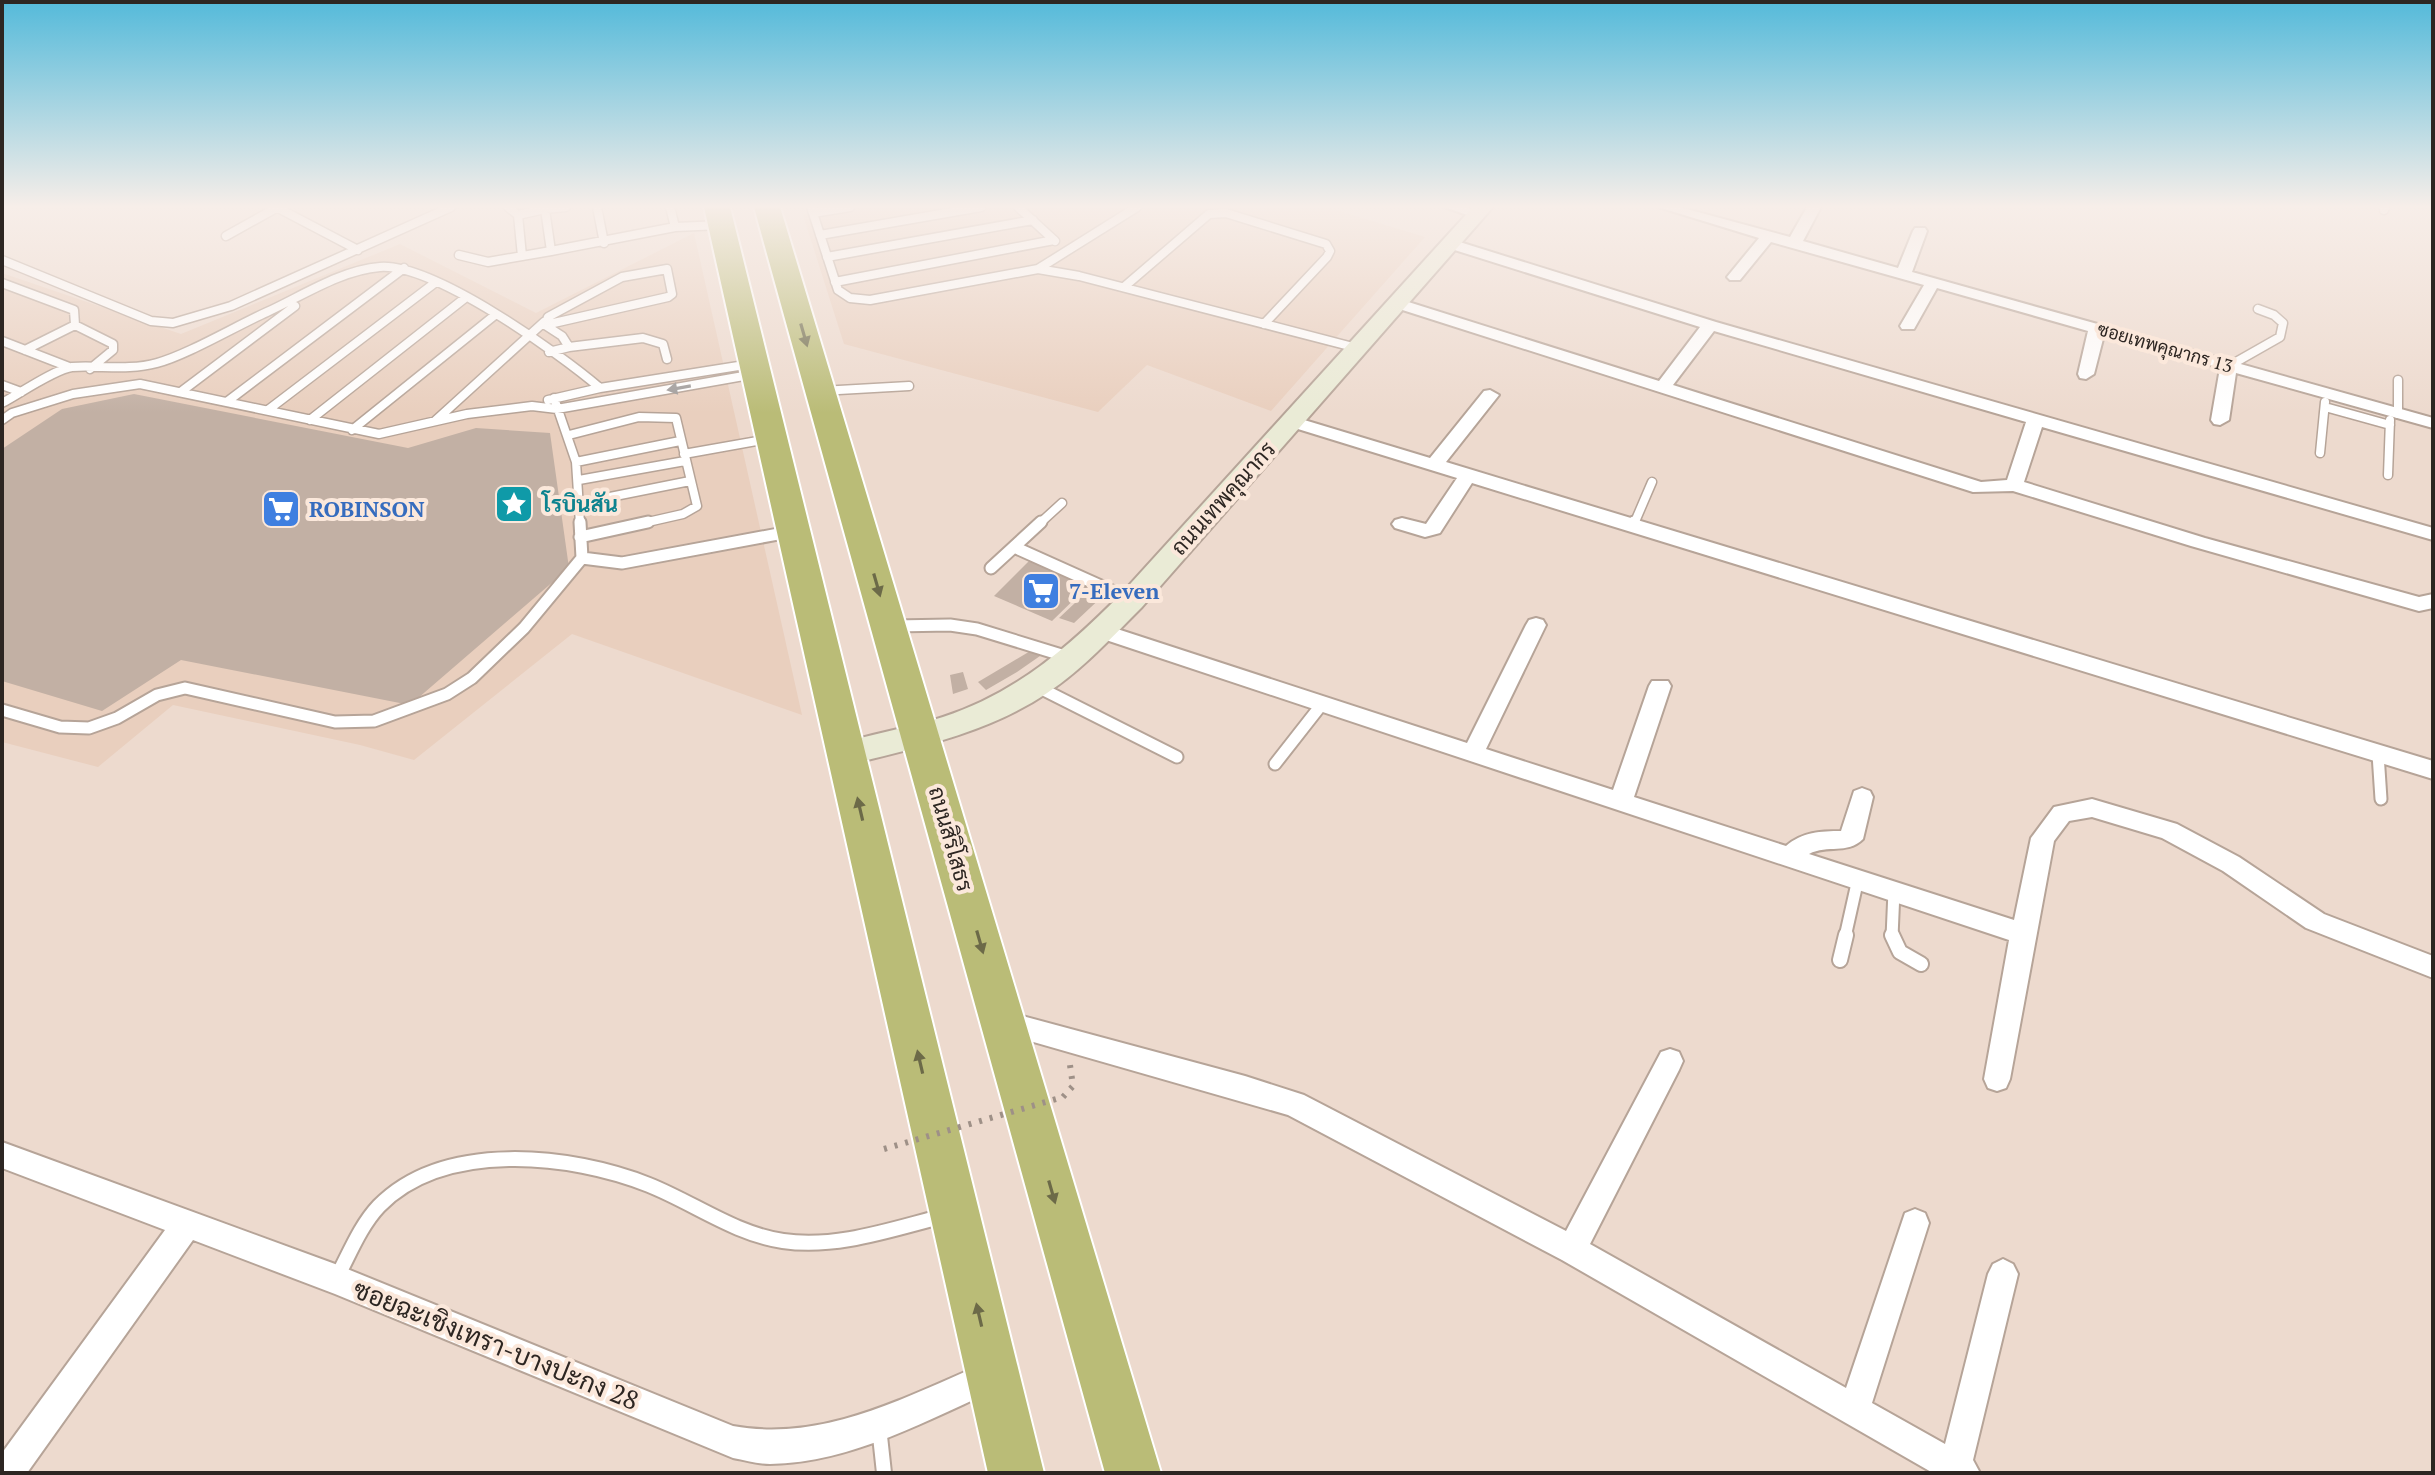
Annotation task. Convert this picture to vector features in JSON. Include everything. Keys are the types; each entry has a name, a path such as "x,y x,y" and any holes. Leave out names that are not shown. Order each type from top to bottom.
{"highway":[{"path":"734,276 1016,1473"},
{"name":"ถนนสิริโสธร","path":"787,276 1133,1473"}],"main road":[{"name":"ถนนเทพคุณากร","path":"847,753 921,735 999,707 1036,686 1073,659 1132,600 1421,276"}],"street":[{"path":"1552,276 2035,421 2433,534"},
{"name":"ซอยเทพคุณากร 13","path":"1910,276 2229,366 2325,400 2393,417 2433,423"},
{"path":"1908,326 1933,282"},
{"path":"1396,303 1980,488 2014,485 2419,604 2433,601"},
{"path":"1663,387 1710,325"},
{"path":"2086,374 2097,329"},
{"path":"2220,420 2229,366"},
{"path":"1435,464 1490,395"},
{"path":"1291,421 2433,770"},
{"path":"2014,485 2035,421"},
{"path":"1402,524 1425,531 1433,529 1468,475"},
{"path":"1472,755 1536,625"},
{"path":"1101,631 2023,934"},
{"path":"1620,804 1660,686"},
{"path":"1789,859 1798,846 1812,841 1847,840 1855,832 1862,797"},
{"path":"1997,1079 2043,838 2062,813 2092,808 2169,831 2231,864 2315,921 2433,967"},
{"path":"1004,1023 1294,1104 1341,1126 1572,1250 1960,1471 2003,1274"},
{"path":"1572,1250 1670,1061"},
{"name":"ซอยฉะเชิงเทรา-บางปะกง 28","path":"2,1155 335,1279 733,1442 767,1448 805,1444 879,1423 993,1375"},
{"path":"1854,1410 1915,1223"},
{"path":"7,1473 187,1224"}],"lane":[{"path":"41,276 151,321 173,323 231,306 299,276"},
{"path":"2,341 69,367 140,367 158,363 348,276"},
{"path":"228,401 394,276"},
{"path":"422,276 529,333 549,352 573,365 600,388"},
{"path":"545,323 548,317 629,276"},
{"path":"435,422 529,333 545,323 668,297 672,294 668,276"},
{"path":"833,276 838,290 850,298 870,300 1001,276"},
{"path":"835,282 867,276"},
{"path":"1071,276 1357,348"},
{"path":"1124,287 1137,276"},
{"path":"1264,324 1309,276"},
{"path":"268,410 436,282"},
{"path":"2,283 74,310 75,325"},
{"path":"182,391 311,293"},
{"path":"310,420 465,298"},
{"path":"2229,366 2280,337 2283,323 2274,315 2258,309"},
{"path":"352,430 495,315"},
{"path":"545,323 562,336 569,347"},
{"path":"25,350 75,325"},
{"path":"75,325 113,344 113,350 90,369"},
{"path":"549,352 643,338 663,344 667,359"},
{"path":"140,384 158,363"},
{"path":"2,403 69,367"},
{"path":"2,420 12,413 73,394 140,384 379,434 467,414 532,406 600,388 755,369"},
{"path":"532,406 557,409 755,369"},
{"path":"2388,475 2398,380"},
{"path":"2,385 21,392"},
{"path":"821,391 909,386"},
{"path":"2,710 71,730 96,728 151,696 169,689 185,688 335,722 374,721 447,694 472,678 524,628 582,558 576,462 554,398"},
{"path":"2320,453 2325,400"},
{"path":"569,435 667,414 676,418 697,506 692,511 580,537"},
{"path":"579,480 772,438"},
{"path":"576,462 680,441"},
{"path":"580,503 690,481"},
{"path":"1633,525 1652,482"},
{"path":"991,568 1062,503"},
{"path":"582,558 622,563 795,531"},
{"path":"1014,547 1132,600"},
{"path":"889,627 950,625 977,629 1073,659"},
{"path":"1036,686 1177,757"},
{"path":"1275,764 1322,704"},
{"path":"2378,754 2381,799"},
{"path":"1840,960 1858,879"},
{"path":"1894,891 1891,939 1895,950 1903,958 1921,964"},
{"path":"335,1279 378,1206 400,1187 442,1168 486,1161 541,1161 596,1167 651,1186 728,1224 783,1241 838,1240 955,1214"},
{"path":"879,1423 884,1473"}],"path":[{"path":"884,1149 1063,1097 1073,1086 1066,1040"}],"shaded area":[{"path":"2,276 10,276 181,334 323,276 463,276 536,313 609,276 704,276 802,715 572,634 414,760 360,745 173,705 98,767 2,742"},
{"path":"822,276 1391,276 1271,411 1147,365 1098,412 844,344"}],"building":[{"name":"ROBINSON","path":"134,394 408,448 476,428 550,433 569,568 410,705 181,660 102,711 2,681 2,449 62,409"},
{"name":"7-Eleven","path":"1033,557 1089,585 1052,621 994,596"},
{"path":"1092,587 1106,593 1074,623 1059,618"},
{"path":"1032,650 1040,656 1017,672 986,690 978,682"},
{"path":"963,672 968,689 953,694 950,675"}],"place":[{"name":"โรบินสัน","path":"514,504"},
{"name":"ROBINSON","path":"281,509"},
{"name":"7-Eleven","path":"1041,591"}]}
